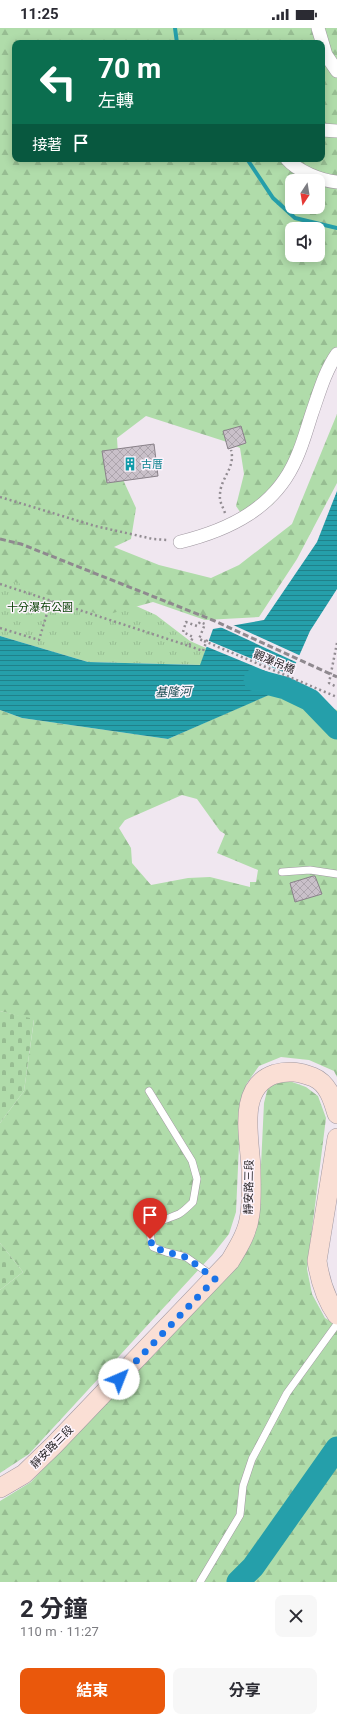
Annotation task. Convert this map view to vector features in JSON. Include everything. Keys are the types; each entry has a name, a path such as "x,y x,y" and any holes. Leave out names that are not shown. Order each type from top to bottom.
{"main road":[{"name":"靜安路三段","path":"0,1488 24,1474 54,1445 215,1279 230,1261 244,1238 250,1215 251,1168 247,1122 252,1096 259,1084 270,1076 284,1071 300,1072 316,1078 323,1083 333,1098 337,1114"},
{"path":"337,1138 317,1261 320,1278 325,1293 337,1315"}],"street":[{"path":"318,28 322,40"},
{"path":"325,52 337,71"},
{"path":"325,130 337,131"},
{"path":"291,162 308,174 326,181 337,182"},
{"path":"180,542 199,537 250,514 266,502 285,480 296,459 322,385 337,354"}],"lane":[{"path":"282,872 310,870 337,874"},
{"path":"149,1091 192,1161 197,1179 193,1202 181,1212 158,1222 151,1230 150,1239 153,1247 186,1257 215,1279"},
{"path":"200,1582 240,1515 243,1486 252,1459 287,1393 337,1324"}],"path":[{"path":"230,524 220,502 220,495 221,487 232,465 233,457 231,450"},
{"path":"0,497 95,526 153,539 180,542"},
{"path":"0,584 189,646 203,652 208,637"},
{"path":"0,628 39,640 51,600"},
{"name":"觀瀑吊橋","path":"189,646 193,637 183,632 186,622 197,626 200,622 205,624 198,639 337,697"},
{"path":"337,643 329,683 337,687"}],"green space":[{"path":"0,28 337,28 337,358 315,414 308,446 292,478 273,504 247,522 236,506 244,474 240,448 227,442 146,416 117,438 119,471 136,508 131,539 114,547 159,565 211,578 239,565 292,524 337,414 337,483 297,559 259,617 205,620 153,602 102,616 0,576"},
{"name":"十分瀑布公園","path":"0,549 17,552 156,615 190,641 206,648 201,665 88,662 0,636"},
{"path":"277,691 337,710 337,1077 334,1071 309,1060 281,1057 259,1066 247,1083 241,1100 236,1212 229,1234 213,1254 29,1454 0,1473 0,1290 23,1272 0,1243 0,1123 24,1091 34,1020 0,1011 0,710 22,718 168,739","holes":["182,795 197,799 220,831 225,834 217,853 258,870 256,882 250,882 250,887 210,877 188,878 151,885 132,863 131,848 119,828 125,820"]},
{"path":"0,1011 34,1019 24,1091 0,1123"},
{"path":"284,1079 306,1087 318,1096 326,1118 307,1269 312,1294 325,1318 337,1325 337,1582 0,1582 0,1501 31,1482 233,1266 259,1207 264,1103 268,1087"},
{"path":"0,1243 23,1272 0,1290"}],"water":[{"name":"基隆河","path":"337,491 337,589 310,631 285,688 168,739 22,718 0,710 0,636 88,662 200,665 213,629 264,620 317,542"}],"pier":[{"path":"231,624 301,656 298,663 218,626"},
{"path":"207,640 293,676 290,681 205,646"}],"building":[{"path":"241,426 246,443 228,449 223,431"},
{"name":"古厝","path":"154,444 158,476 107,483 102,451"},
{"path":"315,876 322,894 295,902 290,883"}],"waterway":[{"path":"175,28 177,40"},
{"path":"249,162 273,198 295,218 337,228"},
{"path":"255,680 285,688 310,700 337,728"},
{"path":"238,1582 253,1567 337,1448"}],"railway":[{"path":"0,539 21,544 215,621 337,677"}],"place":[{"name":"古厝","path":"130,464"}],"route":[{"path":"119,1379 215,1279 186,1257 153,1247 150,1239"}]}
